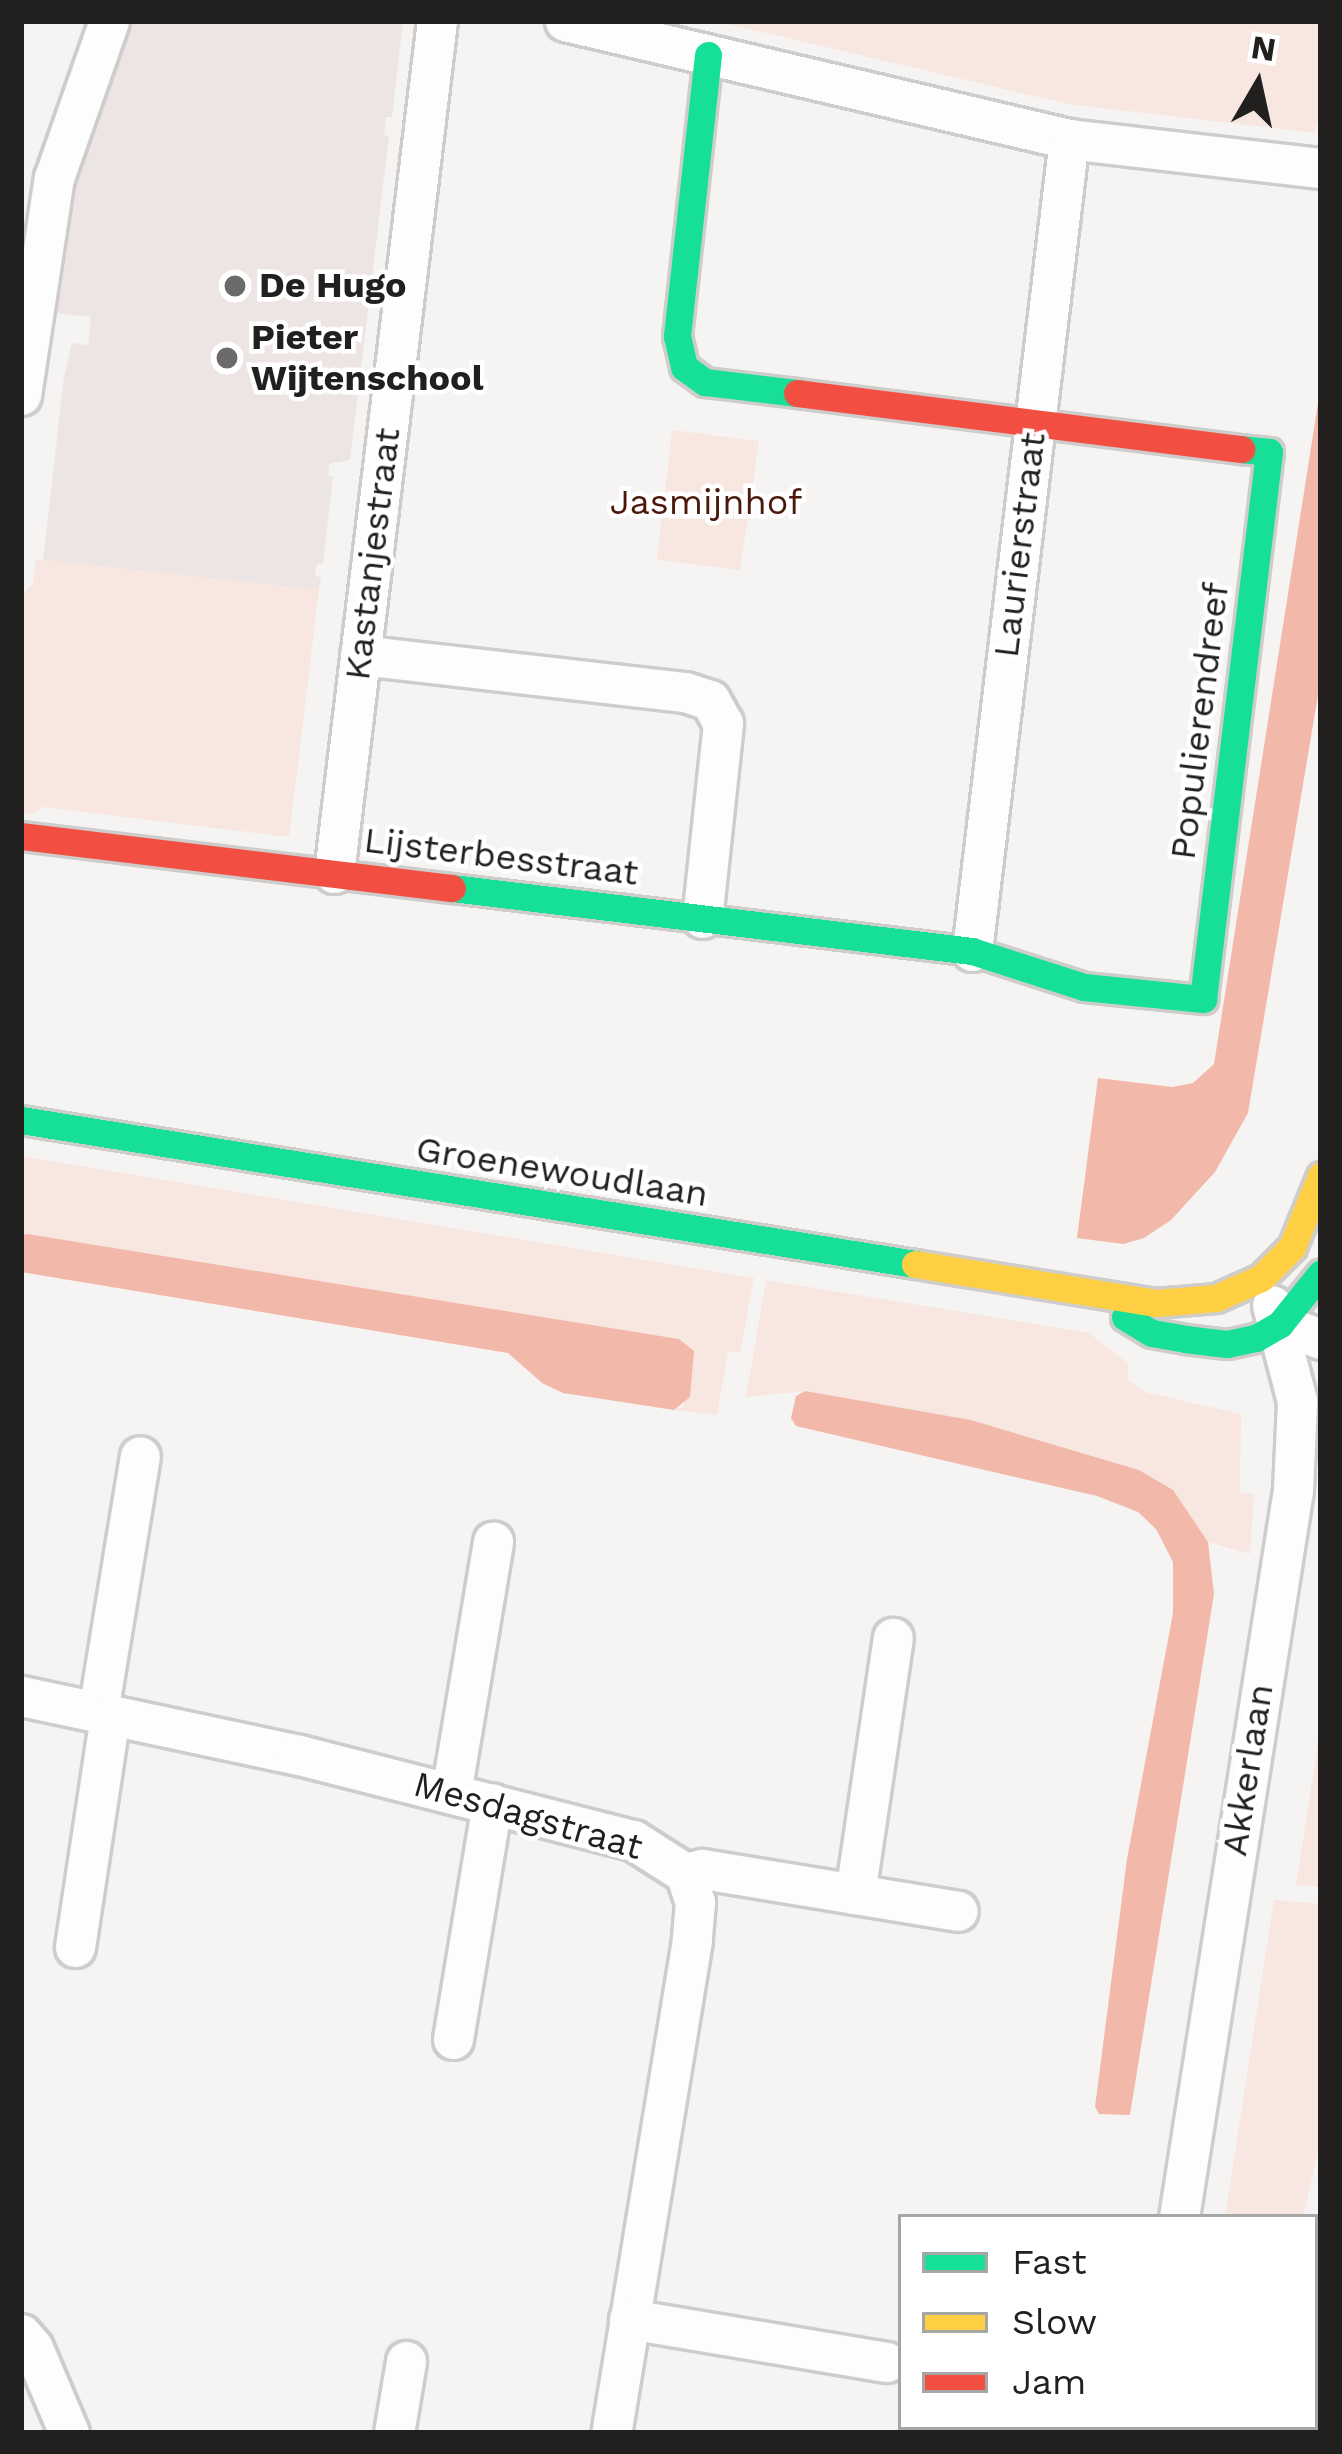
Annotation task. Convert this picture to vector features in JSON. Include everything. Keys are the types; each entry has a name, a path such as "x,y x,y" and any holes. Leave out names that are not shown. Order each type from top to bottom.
{"street":[{"path":"21,395 54,178 110,21"},
{"name":"Kastanjestraat","path":"334,874 437,21"},
{"path":"565,21 1069,139 1321,168"},
{"path":"708,55 676,336 684,367 705,382 1035,420"},
{"name":"Laurierstraat","path":"972,951 1069,139"},
{"name":"Populierendreef","path":"972,951 1084,987 1203,999 1269,452 1035,420"},
{"path":"360,655 685,692 710,700 723,722 702,918"},
{"name":"Lijsterbesstraat","path":"21,836 972,951"},
{"name":"Groenewoudlaan","path":"21,1120 1090,1297 1190,1301 1216,1298 1261,1278"},
{"path":"1261,1278 1292,1247 1321,1176"},
{"path":"1321,1273 1280,1324 1321,1340"},
{"name":"Akkerlaan","path":"1179,2214 1293,1490 1297,1401 1280,1324 1261,1278"},
{"name":"Groenewoudlaan","path":"1090,1297 1152,1333 1185,1339 1227,1344 1256,1338 1280,1324"},
{"path":"75,1947 140,1456"},
{"path":"452,1793 494,1541"},
{"path":"856,1894 893,1638"},
{"name":"Mesdagstraat","path":"21,1696 491,1802 633,1840 685,1873 694,1902 692,1940 610,2433"},
{"path":"453,2038 491,1802"},
{"path":"685,1873 702,1869 958,1911"},
{"path":"629,2319 886,2362"},
{"path":"21,2334 33,2348 69,2433"},
{"path":"394,2433 406,2361"}],"shaded area":[{"path":"133,21 403,21 392,117 386,117 384,135 389,136 350,460 329,464 328,476 333,477 323,564 317,564 315,575 321,578 319,590 43,560 64,377 72,343 88,345 91,317 54,313 68,209 99,104"},
{"path":"1321,384 1321,677 1248,1113 1215,1172 1171,1220 1144,1238 1123,1244 1077,1238 1098,1078 1172,1087 1193,1083 1214,1064"},
{"path":"21,1235 679,1339 694,1351 690,1397 674,1410 563,1393 542,1383 508,1353 21,1272"},
{"path":"805,1391 971,1420 1139,1470 1173,1490 1208,1542 1214,1594 1130,2115 1099,2114 1095,2107 1127,1859 1173,1613 1173,1562 1156,1529 1138,1512 1097,1496 796,1426 791,1418 796,1396"}],"green space":[{"path":"715,21 1321,21 1321,125 1317,122 1315,133 1068,104"},
{"name":"Jasmijnhof","path":"672,430 759,441 740,570 657,560"},
{"path":"36,559 319,590 289,837 43,807 33,814 21,813 21,596 33,584"},
{"path":"21,1156 754,1278 740,1353 728,1352 717,1415 674,1410 684,1406 679,1339 21,1235"},
{"path":"766,1280 1089,1333 1129,1364 1127,1380 1145,1392 1241,1414 1240,1493 1254,1494 1250,1554 1208,1542 1173,1490 1139,1470 971,1420 805,1391 746,1397"},
{"path":"1321,1724 1321,1887 1296,1885"},
{"path":"1274,1900 1321,1904 1321,2139 1304,2214 1225,2214"},
{"path":"1168,2430 1278,2430 1278,2433"}],"traffic: fast":[{"path":"708,55 677,336 684,367 705,382 797,393"},
{"path":"452,888 972,951 1084,987 1203,999 1269,452 1241,449"},
{"path":"21,1120 915,1264"},
{"path":"1125,1317 1152,1333 1185,1339 1227,1344 1256,1338 1280,1324 1321,1273"}],"traffic: slow":[{"path":"915,1264 1155,1303 1216,1298 1261,1278 1292,1247 1321,1176"}],"traffic: jam":[{"path":"797,393 1241,449"},
{"path":"21,836 452,888"}],"place":[{"name":"De Hugo","path":"235,286"},
{"name":"Pieter Wijtenschool","path":"227,358"}]}
